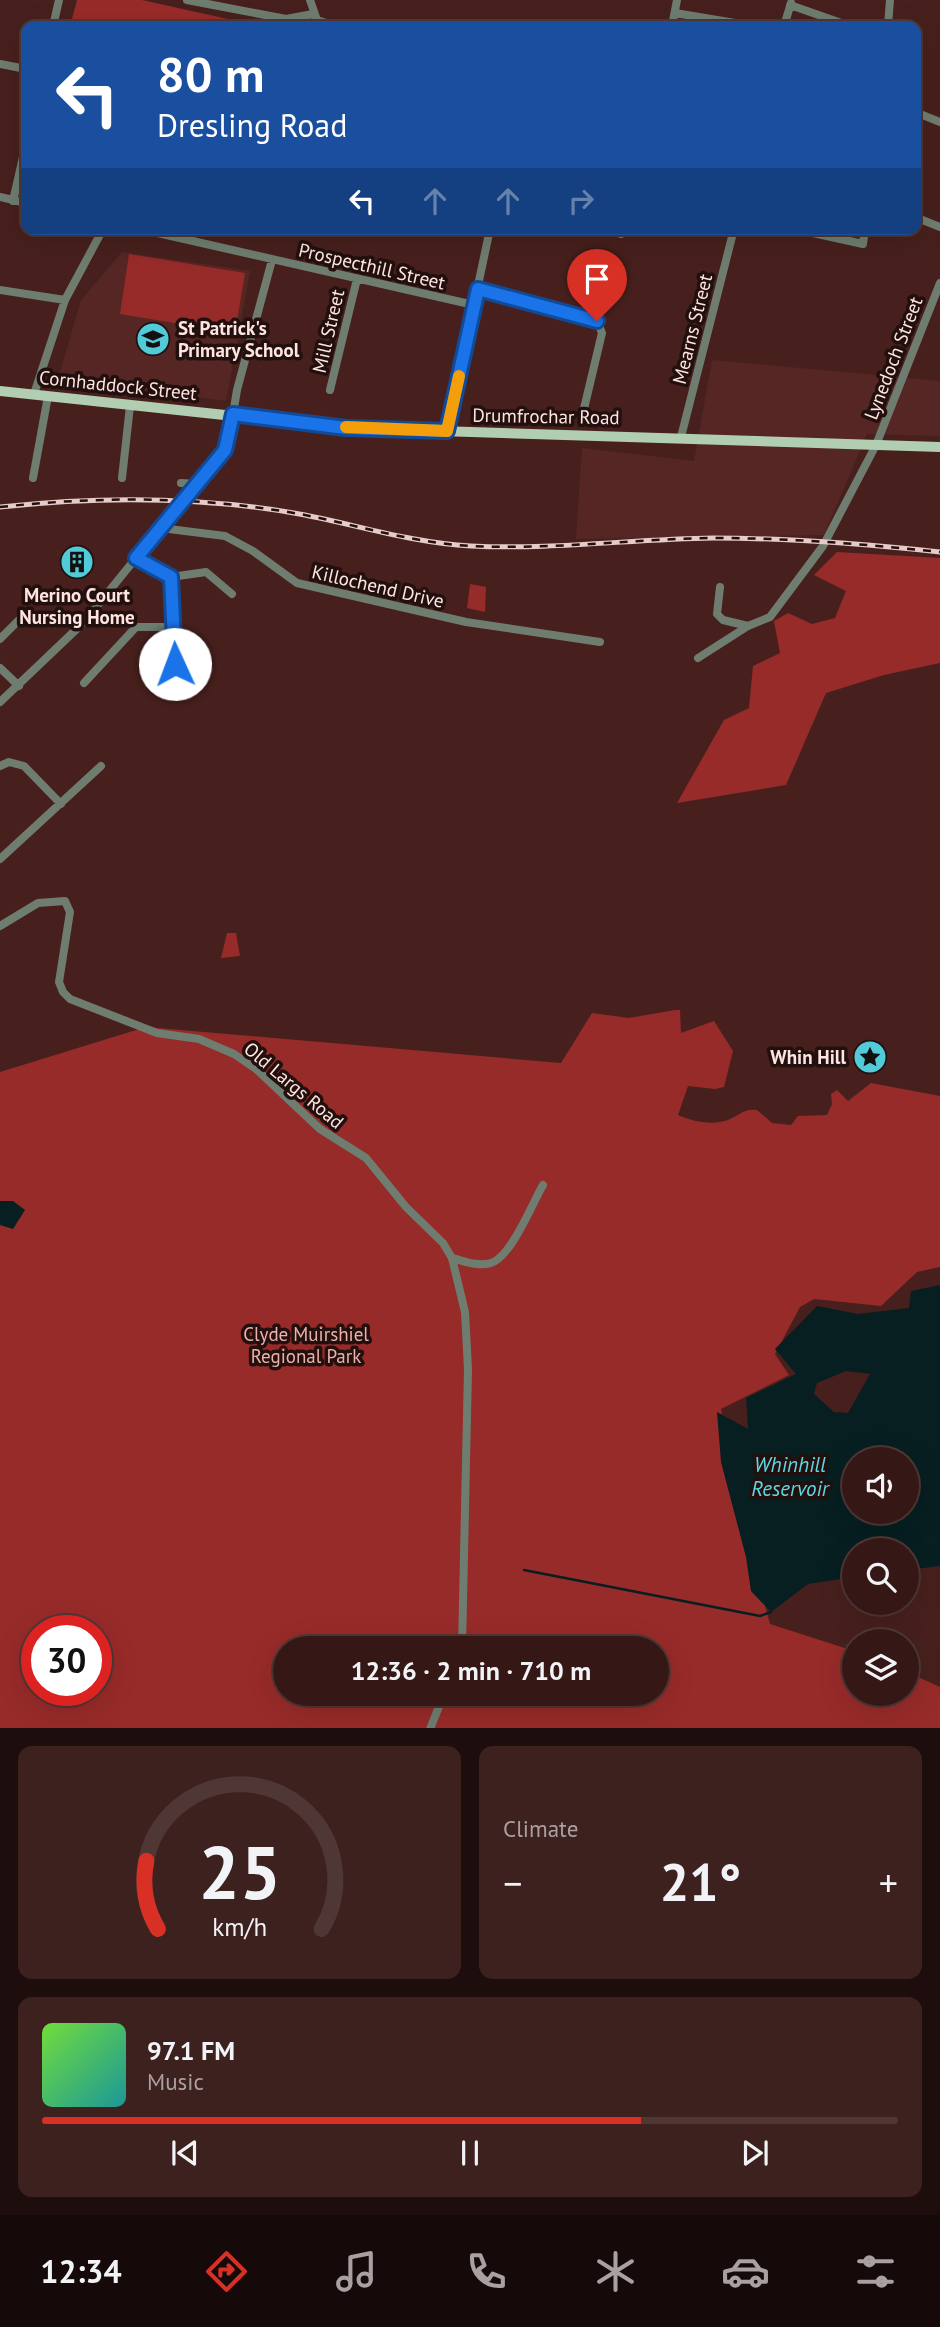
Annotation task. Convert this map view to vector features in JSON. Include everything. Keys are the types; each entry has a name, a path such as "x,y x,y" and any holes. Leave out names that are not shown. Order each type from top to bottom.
{"main road":[{"name":"Cornhaddock Street","path":"0,391 130,406 233,414"},
{"name":"Drumfrochar Road","path":"233,414 346,428 940,447"}],"street":[{"path":"54,21 59,0"},
{"path":"187,0 286,19 313,14"},
{"path":"310,0 313,14 321,21"},
{"path":"673,21 677,0"},
{"path":"888,21 890,0"},
{"path":"786,21 791,3 837,21"},
{"path":"675,13 723,21"},
{"path":"0,64 21,68"},
{"path":"921,114 940,122"},
{"path":"13,201 21,166"},
{"path":"0,197 21,202"},
{"path":"921,219 940,227"},
{"path":"34,394 65,300 100,235"},
{"name":"Prospecthill Street","path":"166,235 474,305"},
{"path":"447,431 489,235"},
{"name":"Mearns Street","path":"681,437 732,235"},
{"path":"822,235 863,244 864,235"},
{"path":"0,702 19,687 84,622 228,444 233,414 272,260"},
{"name":"Mill Street","path":"330,390 357,279"},
{"name":"Lynedoch Street","path":"698,657 748,626 770,617 823,546 876,445 940,284"},
{"path":"478,289 597,321 601,326 582,417"},
{"path":"0,290 65,300"},
{"path":"33,478 48,396"},
{"path":"121,478 130,406"},
{"path":"181,483 196,486"},
{"name":"Killochend Drive","path":"165,523 169,529 225,536 253,551 297,583 467,622 600,642"},
{"path":"136,558 171,577 206,572 232,594"},
{"path":"171,577 175,664"},
{"path":"720,587 717,614 723,620 748,626"},
{"path":"0,639 23,616"},
{"path":"84,682 136,627 173,627"},
{"path":"0,668 19,687"},
{"path":"0,766 9,762 24,766 61,804"},
{"path":"0,859 101,766"},
{"name":"Old Largs Road","path":"0,926 38,903 65,901 71,912 59,982 70,999 157,1033 199,1039 234,1054 256,1069 320,1129 366,1158 406,1208 443,1243 452,1258 465,1312 468,1369 462,1636"},
{"path":"452,1258 481,1264 492,1263 506,1252 543,1185"},
{"path":"430,1728 439,1706"}],"shaded area":[{"name":"St Patrick's Primary School","path":"122,252 250,271 226,401 58,379 81,300"},
{"path":"712,360 940,381 940,436 867,434 824,535 576,539 582,448 694,461"}],"green space":[{"path":"77,0 142,0 236,21 71,21"},
{"path":"129,254 245,273 235,333 120,314"},
{"path":"837,552 940,558 940,663 884,675 826,693 786,785 677,803 724,720 749,708 753,666 780,653 774,621 788,613 812,624 835,618 846,591 814,575"},
{"path":"470,584 486,587 485,612 467,608"},
{"path":"227,933 236,933 240,956 221,958"},
{"name":"Clyde Muirshiel Regional Park","path":"680,1010 681,1033 714,1021 733,1051 724,1087 715,1089 688,1086 678,1115 690,1120 718,1122 745,1111 757,1110 772,1123 791,1125 798,1116 827,1115 832,1104 831,1094 837,1090 848,1101 871,1083 940,1096 940,1267 917,1272 881,1306 814,1299 800,1307 775,1354 789,1375 721,1409 739,1511 770,1624 842,1647 842,1706 919,1706 919,1677 940,1687 940,1728 0,1728 0,1072 146,1027 561,1063 592,1013 629,1018"}],"water":[{"path":"0,1201 13,1201 25,1210 13,1229 0,1225"},
{"name":"Whinhill Reservoir","path":"940,1285 940,1566 919,1569 919,1538 842,1538 842,1579 808,1584 771,1612 751,1591 746,1557 721,1462 717,1412 748,1429 746,1398 796,1374 775,1349 817,1306 858,1314 909,1308 911,1291","holes":["846,1371 870,1374 848,1413 834,1412 814,1394 817,1383"]}],"waterway":[{"path":"524,1570 760,1616 771,1612"}],"railway":[{"path":"0,507 114,500 229,504 305,515 387,534 471,546 532,547 742,538 940,552"}],"slow traffic":[{"path":"346,427 447,431 459,376"}],"place":[{"name":"St Patrick's Primary School","path":"153,339"},
{"name":"Merino Court Nursing Home","path":"77,562"},
{"name":"Whin Hill","path":"870,1057"}],"route":[{"path":"175,664 171,577 136,558 225,450 233,414 346,428 447,431 478,289 597,321"}]}
